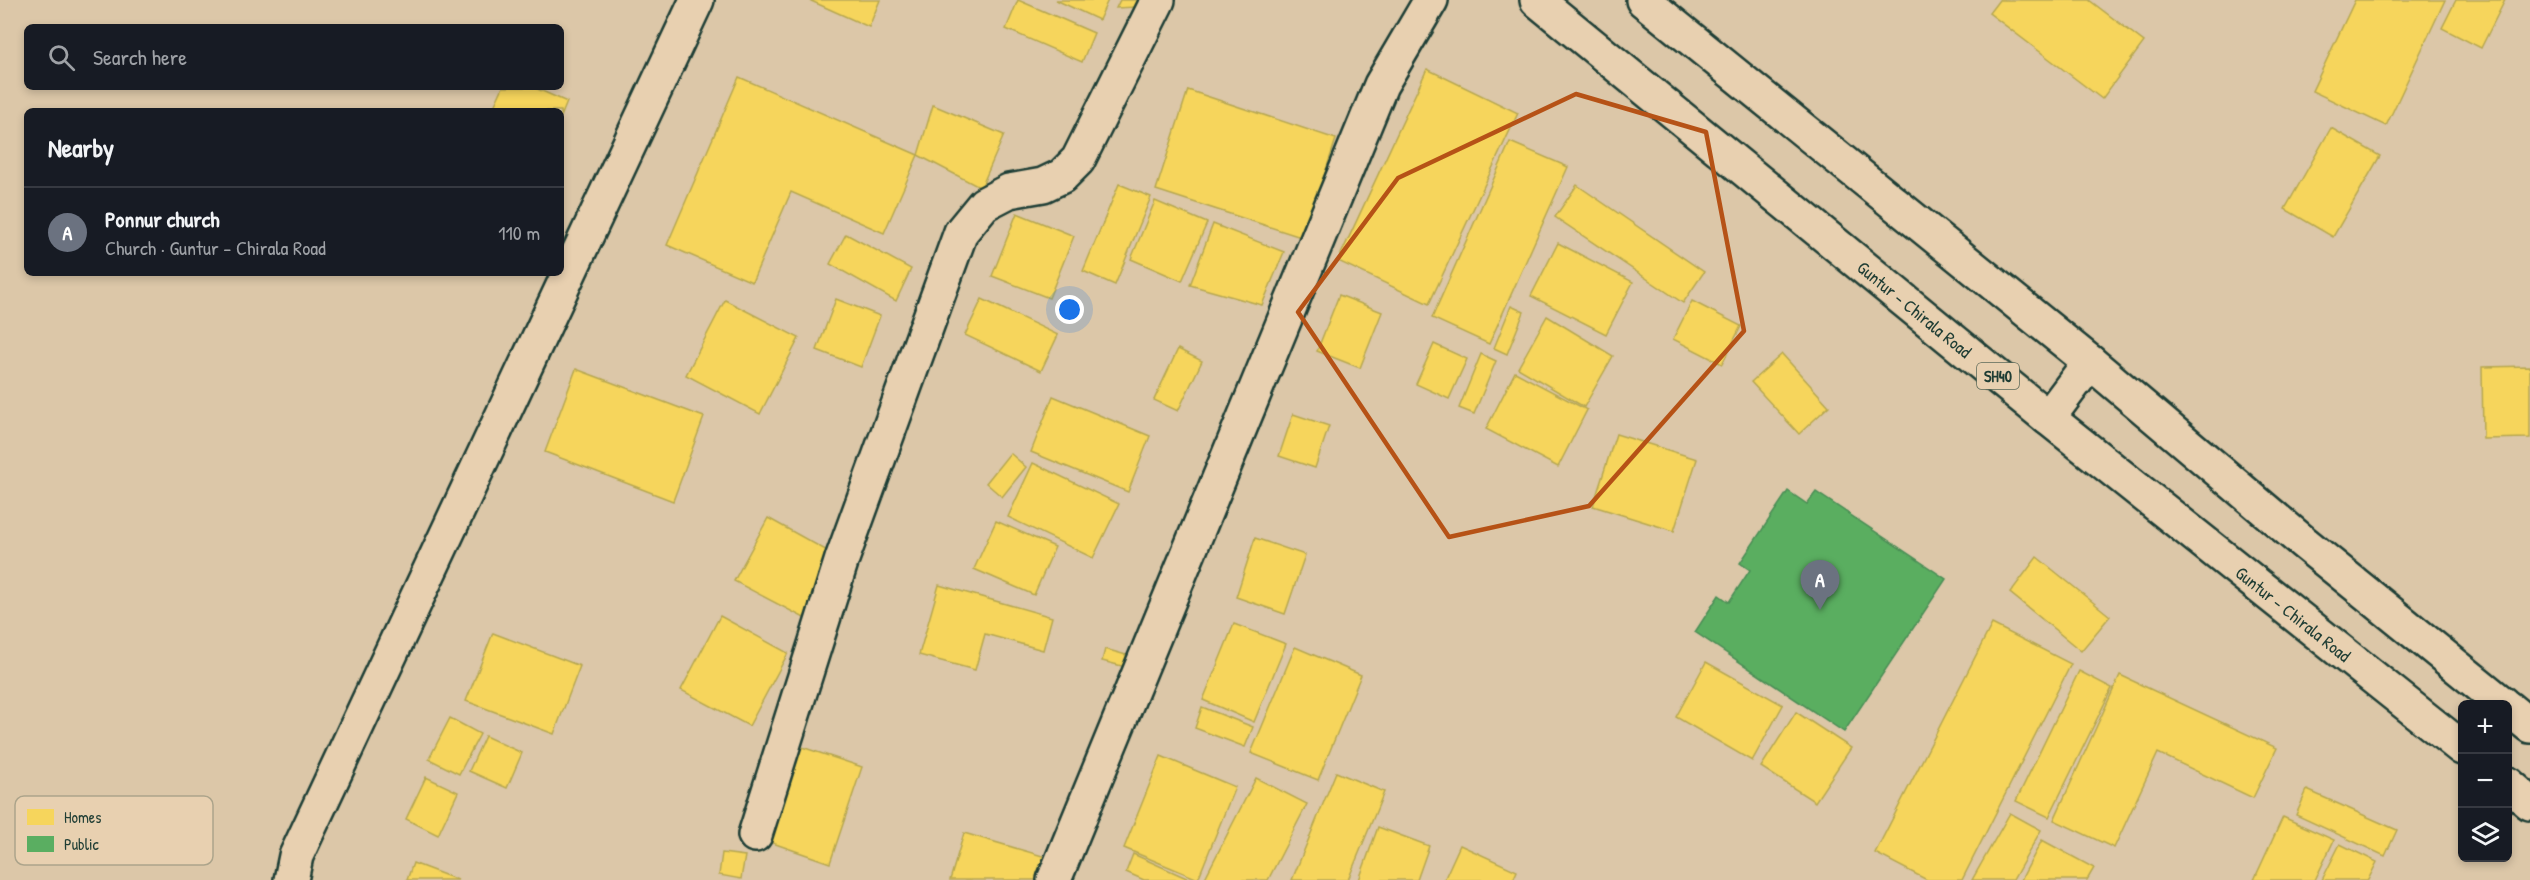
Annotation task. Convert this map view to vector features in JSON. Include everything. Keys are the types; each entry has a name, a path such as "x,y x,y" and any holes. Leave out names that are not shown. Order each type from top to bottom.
{"street":[{"path":"291,880 296,855 697,0"},
{"path":"755,835 842,559 961,232 984,204 1009,191 1043,185 1062,176 1078,160 1158,0"},
{"path":"1054,880 1381,84 1431,0"},
{"name":"Guntur - Chirala Road","path":"1537,0 2048,418 2458,744"},
{"path":"1643,0 2090,363 2303,542 2497,700"},
{"path":"2048,418 2090,363"},
{"path":"2512,711 2530,726"},
{"path":"2512,787 2530,803"}],"highlighted area":[{"path":"1576,94 1706,132 1744,331 1589,506 1449,537 1298,312 1398,178"}],"building: Homes":[{"path":"809,0 880,0 869,27"},
{"path":"1018,0 1094,33 1082,62 1006,29"},
{"path":"1056,0 1108,0 1099,20"},
{"path":"1120,0 1141,0 1137,7 1116,8"},
{"path":"1999,0 2089,0 2144,42 2102,99 1989,13"},
{"path":"2355,0 2445,0 2386,126 2312,91"},
{"path":"2456,0 2505,0 2481,48 2442,28"},
{"path":"1427,69 1518,113 1429,304 1338,261"},
{"path":"739,77 918,155 884,233 791,192 752,282 667,245"},
{"path":"502,90 540,90 567,102 564,110 493,108"},
{"path":"1188,90 1336,139 1304,238 1156,190"},
{"path":"933,105 1004,135 981,188 918,155"},
{"path":"2331,128 2380,156 2333,237 2285,209"},
{"path":"1510,142 1568,167 1489,344 1432,318"},
{"path":"1119,184 1151,197 1115,285 1083,271"},
{"path":"1577,185 1704,272 1683,303 1555,217"},
{"path":"1155,201 1207,223 1182,281 1131,259"},
{"path":"1017,213 1074,236 1049,298 992,276"},
{"path":"1213,224 1284,252 1262,305 1190,285"},
{"path":"846,234 911,269 896,301 830,264"},
{"path":"1558,243 1633,282 1606,334 1531,296"},
{"path":"1339,295 1382,312 1360,368 1317,351"},
{"path":"836,299 880,316 861,367 817,350"},
{"path":"982,299 1058,335 1041,371 965,335"},
{"path":"725,300 799,338 760,414 686,375"},
{"path":"1692,301 1741,326 1722,364 1673,339"},
{"path":"1511,306 1524,312 1507,354 1494,348"},
{"path":"1547,316 1613,356 1584,407 1518,368"},
{"path":"1434,344 1467,359 1449,399 1416,384"},
{"path":"1178,349 1202,361 1178,411 1154,400"},
{"path":"1481,354 1496,361 1474,414 1459,408"},
{"path":"1782,354 1829,406 1799,434 1751,382"},
{"path":"2530,366 2530,438 2483,439 2482,367"},
{"path":"576,369 704,417 673,501 545,452"},
{"path":"1515,372 1587,410 1558,467 1486,429"},
{"path":"1053,396 1150,436 1128,492 1031,452"},
{"path":"1293,414 1329,426 1315,468 1279,456"},
{"path":"1616,434 1697,459 1674,531 1593,506"},
{"path":"1010,453 1026,467 1002,497 986,483"},
{"path":"1033,463 1119,504 1093,558 1008,517"},
{"path":"768,518 842,559 810,621 734,581"},
{"path":"996,521 1055,547 1034,595 974,569"},
{"path":"1255,538 1305,555 1285,614 1236,597"},
{"path":"2037,557 2110,616 2081,651 2010,593"},
{"path":"939,585 1052,617 1043,650 985,634 975,670 919,655"},
{"path":"720,616 788,653 749,726 681,690"},
{"path":"1234,624 1286,644 1254,722 1203,700"},
{"path":"1992,624 2071,664 1962,880 1927,880 1875,853"},
{"path":"493,633 580,666 554,734 466,701"},
{"path":"1295,647 1361,675 1318,780 1251,753"},
{"path":"1105,649 1137,658 1134,669 1102,661"},
{"path":"1706,662 1783,705 1752,761 1676,717"},
{"path":"2079,671 2112,688 2049,817 2016,801"},
{"path":"2120,675 2277,748 2253,798 2158,753 2114,848 2054,820"},
{"path":"1202,707 1253,727 1245,747 1195,728"},
{"path":"1796,712 1851,748 1815,802 1761,767"},
{"path":"450,718 480,734 459,774 429,759"},
{"path":"485,736 522,753 507,788 469,771"},
{"path":"796,745 862,767 830,863 764,840"},
{"path":"1161,756 1235,787 1198,879 1124,848"},
{"path":"1336,772 1384,792 1348,880 1292,880"},
{"path":"426,777 458,792 438,835 406,819"},
{"path":"1256,778 1307,804 1268,880 1204,880"},
{"path":"2307,790 2397,830 2385,856 2296,815"},
{"path":"2010,813 2041,830 2013,880 1972,880"},
{"path":"2283,817 2334,840 2315,880 2254,880"},
{"path":"1378,827 1429,846 1417,880 1359,880"},
{"path":"964,833 1046,857 1040,880 950,880"},
{"path":"2042,840 2094,868 2087,880 2021,880"},
{"path":"2340,844 2377,862 2368,880 2322,880"},
{"path":"1460,845 1517,871 1513,880 1444,880"},
{"path":"722,853 745,856 741,879 719,875"},
{"path":"1133,854 1191,880 1144,880 1126,872"},
{"path":"413,863 458,880 407,880"}],"building: Public":[{"path":"1788,491 1807,504 1816,492 1946,579 1844,732 1695,632 1719,595 1729,602 1750,570 1740,563"}],"place":[{"name":"Ponnur church","path":"1820,610"}]}
